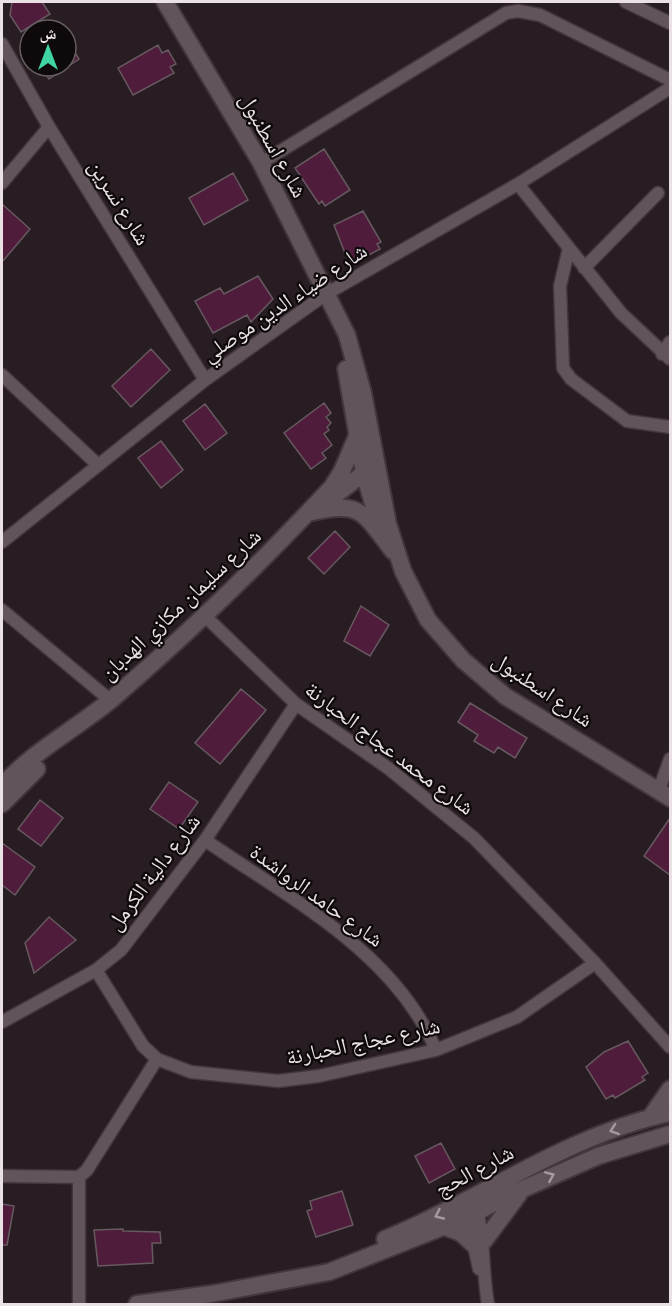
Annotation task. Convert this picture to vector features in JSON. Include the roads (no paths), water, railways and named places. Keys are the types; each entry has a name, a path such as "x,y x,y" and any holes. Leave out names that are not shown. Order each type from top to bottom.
{"street":[{"name":"شارع اسطنبول","path":"165,2 261,163 347,335 357,366 384,505 399,559"},
{"path":"626,2 670,23"},
{"path":"261,163 506,13 518,11 540,15 670,80"},
{"name":"شارع نسرين","path":"2,44 49,127 205,380"},
{"name":"شارع ضياء الدين موصلي","path":"2,542 205,380 326,294 518,184 670,88"},
{"path":"2,183 49,127"},
{"path":"518,184 621,313 666,356 670,342"},
{"path":"584,268 658,193"},
{"path":"568,248 560,285 563,368 570,379 627,422 670,426"},
{"name":"شارع اسطنبول","path":"335,315 364,473 374,508 428,620 482,678 505,696 665,794"},
{"path":"2,375 97,464"},
{"name":"شارع سليمان مكازي الهدبان","path":"4,791 67,739 78,724 110,700 205,616 308,513 342,471 357,436"},
{"path":"364,473 373,450"},
{"name":"شارع سليمان مكازي الهدبان","path":"308,513 364,473"},
{"path":"308,513 339,506 355,509 364,514 399,559"},
{"path":"2,610 110,700"},
{"name":"شارع محمد عجاج الحبارنة","path":"205,616 296,704 388,768 474,838 595,963 670,1047"},
{"name":"شارع دالية الكرمل","path":"2,1022 96,970 120,950 141,927 206,840 296,704"},
{"path":"665,794 670,759"},
{"name":"شارع حامد الرواشدة","path":"206,840 358,945 415,1007 436,1050"},
{"name":"شارع عجاج الحبارنة","path":"96,970 143,1046 157,1059 190,1072 278,1081 319,1076 436,1050 517,1017 595,963"},
{"path":"2,1176 79,1177 87,1170 157,1059"},
{"path":"650,1118 670,1089"},
{"name":"شارع الحج","path":"137,1305 329,1272 445,1227 546,1158 600,1134 670,1113"},
{"name":"شارع الحج","path":"303,1276 327,1262 524,1188 598,1156 670,1134"},
{"path":"79,1177 79,1305"},
{"path":"479,1243 524,1188"},
{"path":"471,1208 479,1243 488,1305"},
{"path":"445,1227 479,1243"}]}
